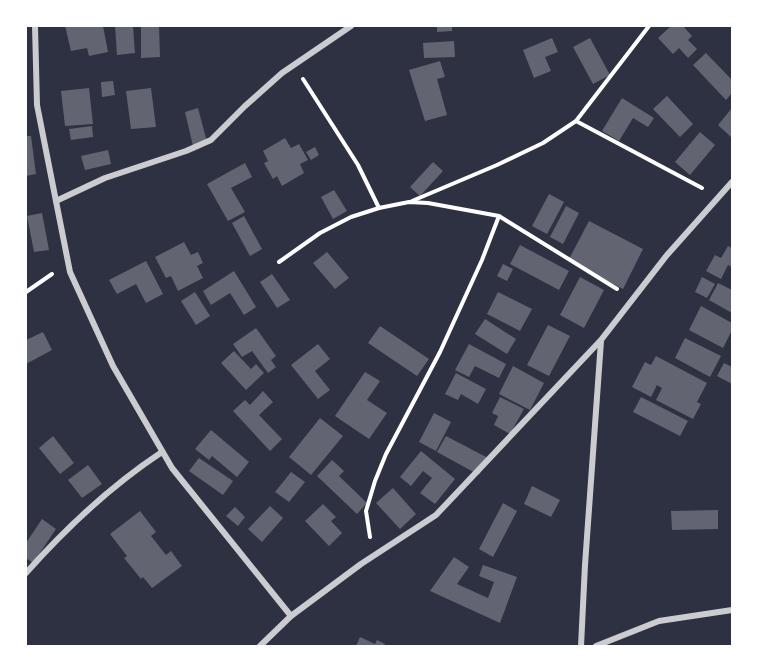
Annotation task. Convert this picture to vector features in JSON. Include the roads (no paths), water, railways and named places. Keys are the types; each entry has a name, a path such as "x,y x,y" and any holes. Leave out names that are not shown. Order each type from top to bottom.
{"street":[{"path":"35,26 37,105 69,263 113,366 172,468 291,616"},
{"path":"56,201 105,178 186,151 211,140 245,106 294,64 351,26"},
{"path":"260,646 291,616 373,556 436,515 601,340 667,255 732,182"},
{"path":"575,646 581,643 601,340"},
{"path":"26,573 51,545 86,512 162,452"},
{"path":"596,646 659,621 732,610"}]}
